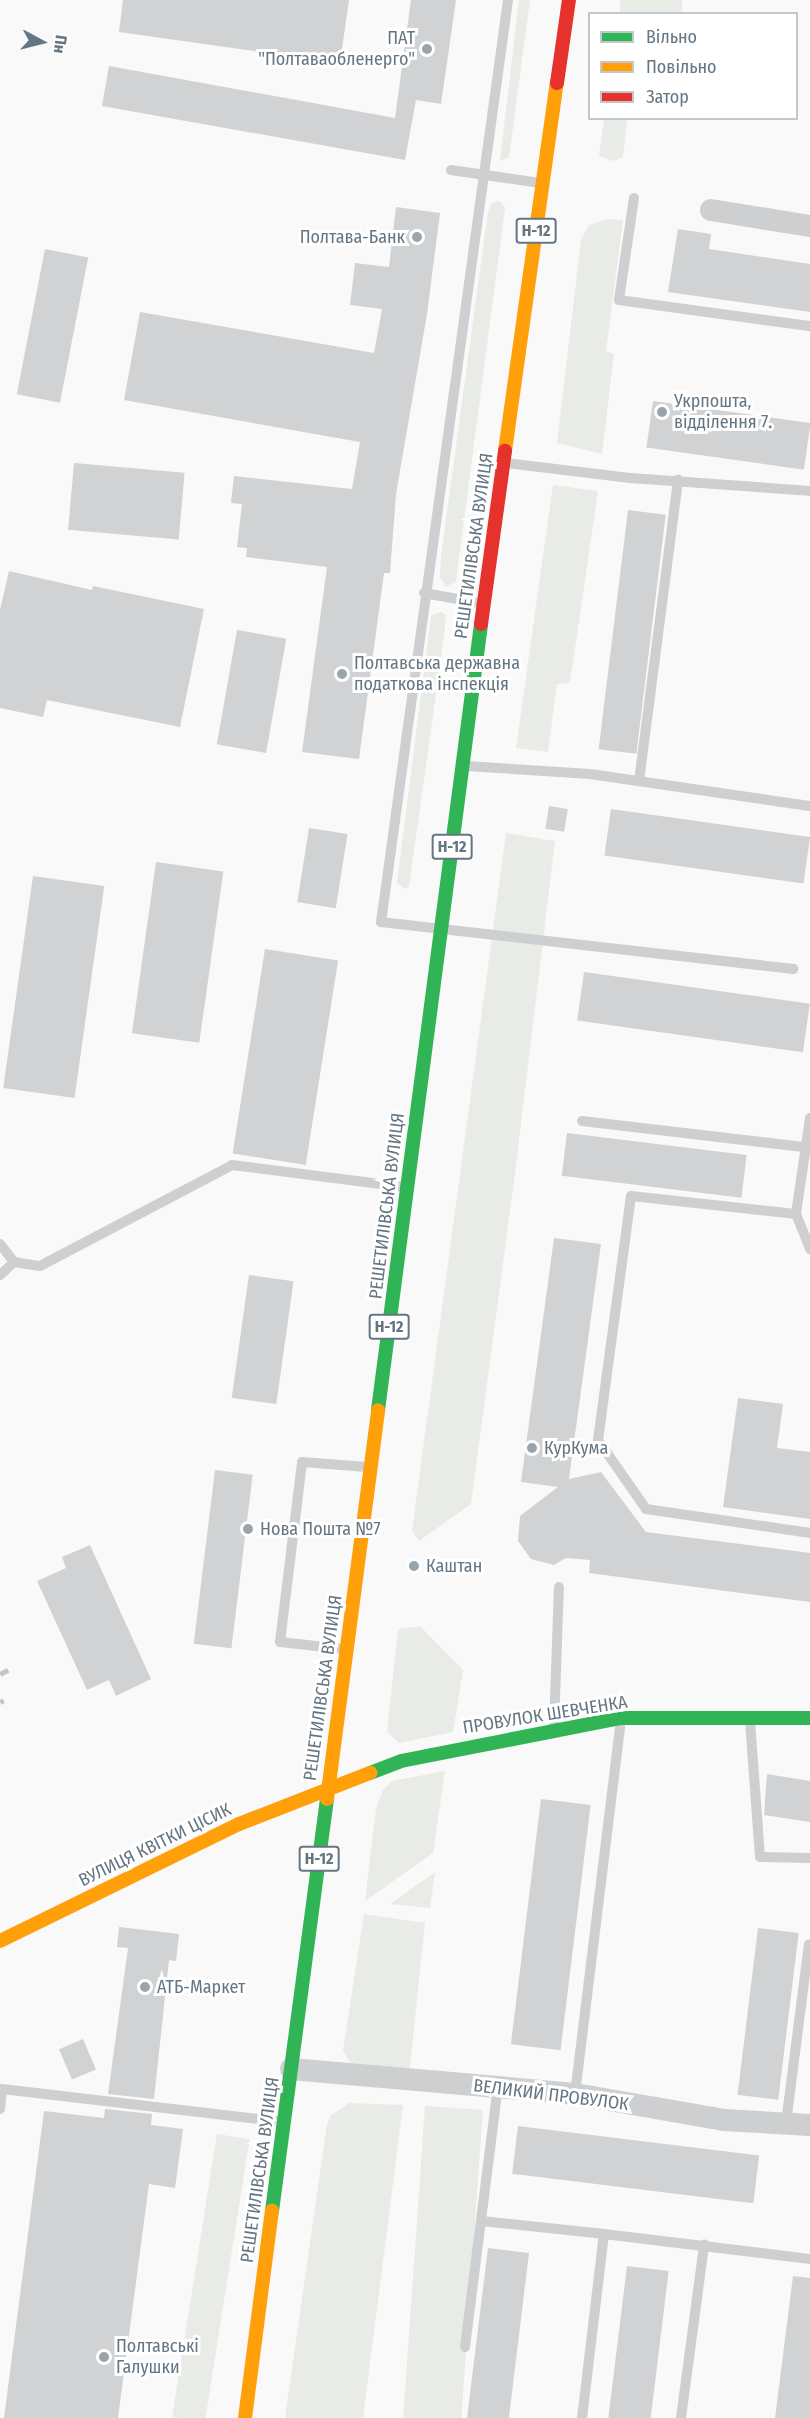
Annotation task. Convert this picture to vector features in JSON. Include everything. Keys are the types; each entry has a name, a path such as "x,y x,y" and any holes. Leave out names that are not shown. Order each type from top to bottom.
{"main road":[{"name":"РЕШЕТИЛІВСЬКА ВУЛИЦЯ","path":"245,2418 484,603 569,0"},
{"name":"ПРОВУЛОК ШЕВЧЕНКА","path":"328,1787 401,1761 554,1728 621,1718 810,1718"},
{"name":"ВУЛИЦЯ КВІТКИ ЦІСИК","path":"0,1941 239,1824 328,1787"}],"street":[{"path":"711,210 810,226"},
{"name":"ВЕЛИКИЙ ПРОВУЛОК","path":"291,2069 576,2094 723,2120 810,2125"}],"lane":[{"path":"508,0 424,593 381,922 794,969"},
{"path":"451,170 543,184"},
{"path":"634,198 619,300 810,326"},
{"path":"504,463 630,478 810,491"},
{"path":"639,781 678,480"},
{"path":"424,593 484,603"},
{"path":"463,765 639,781 810,806"},
{"path":"810,1118 805,1148 806,1180 796,1214 810,1249"},
{"path":"582,1121 805,1148"},
{"path":"0,1244 14,1262 40,1266 232,1166 408,1187"},
{"path":"796,1214 631,1196 598,1440 646,1509 810,1533"},
{"path":"0,1275 14,1262"},
{"path":"346,1650 280,1642 302,1462 371,1467"},
{"path":"554,1728 559,1587"},
{"path":"576,2094 621,1718"},
{"path":"750,1718 760,1857 810,1858"},
{"path":"786,2124 809,1944"},
{"path":"465,2347 498,2087"},
{"path":"0,2109 2,2089 284,2122"},
{"path":"481,2221 810,2259"},
{"path":"582,2418 604,2234"},
{"path":"681,2418 704,2245"}],"shaded area":[{"path":"519,0 530,0 509,157 500,161"},
{"path":"620,0 682,0 682,12 620,12"},
{"path":"604,120 627,120 623,157 613,161 599,156"},
{"path":"499,201 505,208 456,581 446,587 440,577 441,556 488,212 492,203"},
{"path":"608,219 623,220 606,351 614,354 602,454 557,443 581,240 589,225"},
{"path":"553,485 598,491 570,683 557,684 548,752 516,748"},
{"path":"441,612 446,615 444,636 409,887 404,889 397,883 431,616"},
{"path":"506,833 555,841 515,1173 471,1504 419,1541 412,1531"},
{"path":"420,1626 463,1670 453,1732 399,1743 387,1732 398,1629"},
{"path":"445,1771 433,1853 365,1901 376,1809 383,1790 392,1781"},
{"path":"435,1872 430,1908 390,1904"},
{"path":"364,1914 425,1923 409,2075 351,2064 343,2051"},
{"path":"349,2103 403,2105 363,2418 285,2418 327,2124 331,2115"},
{"path":"425,2106 483,2110 461,2418 403,2418"},
{"path":"217,2134 250,2139 205,2418 172,2416"}],"building":[{"path":"123,0 349,0 340,63 119,32"},
{"path":"411,0 456,0 441,104 416,100 405,160 102,106 109,66 395,118"},
{"path":"396,207 440,213 427,314 396,494 390,573 384,573 359,759 302,752 327,567 246,557 247,548 237,547 242,504 231,503 234,476 352,489 360,442 124,400 140,312 374,353 382,309 350,305 355,263 389,267"},
{"path":"678,229 711,234 709,249 810,264 810,312 668,292"},
{"path":"45,249 88,257 60,403 17,394"},
{"path":"653,401 810,423 804,470 646,448"},
{"path":"74,463 185,473 179,539 68,530"},
{"path":"628,510 666,515 636,754 599,749"},
{"path":"9,571 92,590 93,586 204,609 180,727 47,700 43,717 0,708 0,610"},
{"path":"237,630 286,639 266,753 217,744"},
{"path":"549,806 568,809 564,832 545,829"},
{"path":"611,809 810,837 804,884 604,856"},
{"path":"309,828 348,834 336,908 297,902"},
{"path":"156,862 223,871 199,1043 132,1033"},
{"path":"33,876 104,886 75,1098 3,1088"},
{"path":"265,949 338,961 306,1165 233,1153"},
{"path":"584,972 810,1004 803,1052 577,1021"},
{"path":"567,1133 747,1155 741,1198 562,1176"},
{"path":"554,1238 601,1244 569,1479 601,1472 646,1532 810,1553 810,1602 589,1573 590,1560 566,1558 554,1565 531,1559 518,1541 520,1516 558,1487 521,1482"},
{"path":"249,1275 294,1281 276,1404 232,1398"},
{"path":"738,1398 783,1404 777,1448 810,1452 810,1519 723,1507"},
{"path":"215,1470 253,1475 231,1648 194,1644"},
{"path":"90,1545 151,1679 116,1696 109,1680 87,1690 37,1581 66,1568 62,1557"},
{"path":"767,1774 810,1781 810,1822 764,1815"},
{"path":"541,1799 591,1805 561,2050 511,2044"},
{"name":"АТБ-Маркет","path":"119,1927 179,1934 176,1961 169,1960 154,2099 108,2094 128,1948 117,1947"},
{"path":"758,1928 799,1933 778,2100 738,2095"},
{"path":"83,2039 96,2069 72,2080 59,2049"},
{"path":"105,2109 152,2114 151,2125 183,2129 175,2188 149,2184 118,2418 4,2418 44,2111 104,2118"},
{"path":"518,2126 759,2156 753,2203 512,2174"},
{"path":"488,2248 529,2253 509,2418 467,2418"},
{"path":"627,2266 669,2271 651,2418 608,2418"},
{"path":"793,2276 810,2278 810,2418 775,2418"}],"railway":[{"path":"0,1674 12,1668"},
{"path":"0,1702 4,1700"}],"traffic: fast":[{"path":"378,1410 481,624"},
{"path":"370,1773 401,1761 621,1718 810,1718"},
{"path":"272,2211 327,1799"}],"traffic: slow":[{"path":"505,451 557,83"},
{"path":"327,1799 378,1410"},
{"path":"0,1941 239,1824 370,1773"},
{"path":"245,2418 272,2211"}],"traffic: jam":[{"path":"557,83 569,0"},
{"path":"481,624 505,451"}],"place":[{"name":"ПАТ \"Полтаваобленерго\"","path":"427,49"},
{"name":"Полтава-Банк","path":"417,237"},
{"name":"Укрпошта, відділення 7.","path":"662,412"},
{"name":"Полтавська державна податкова інспекція","path":"342,674"},
{"name":"КурКума","path":"532,1448"},
{"name":"Нова Пошта №7","path":"248,1529"},
{"name":"Каштан","path":"414,1566"},
{"name":"АТБ-Маркет","path":"145,1987"},
{"name":"Полтавські Галушки","path":"104,2357"}]}
